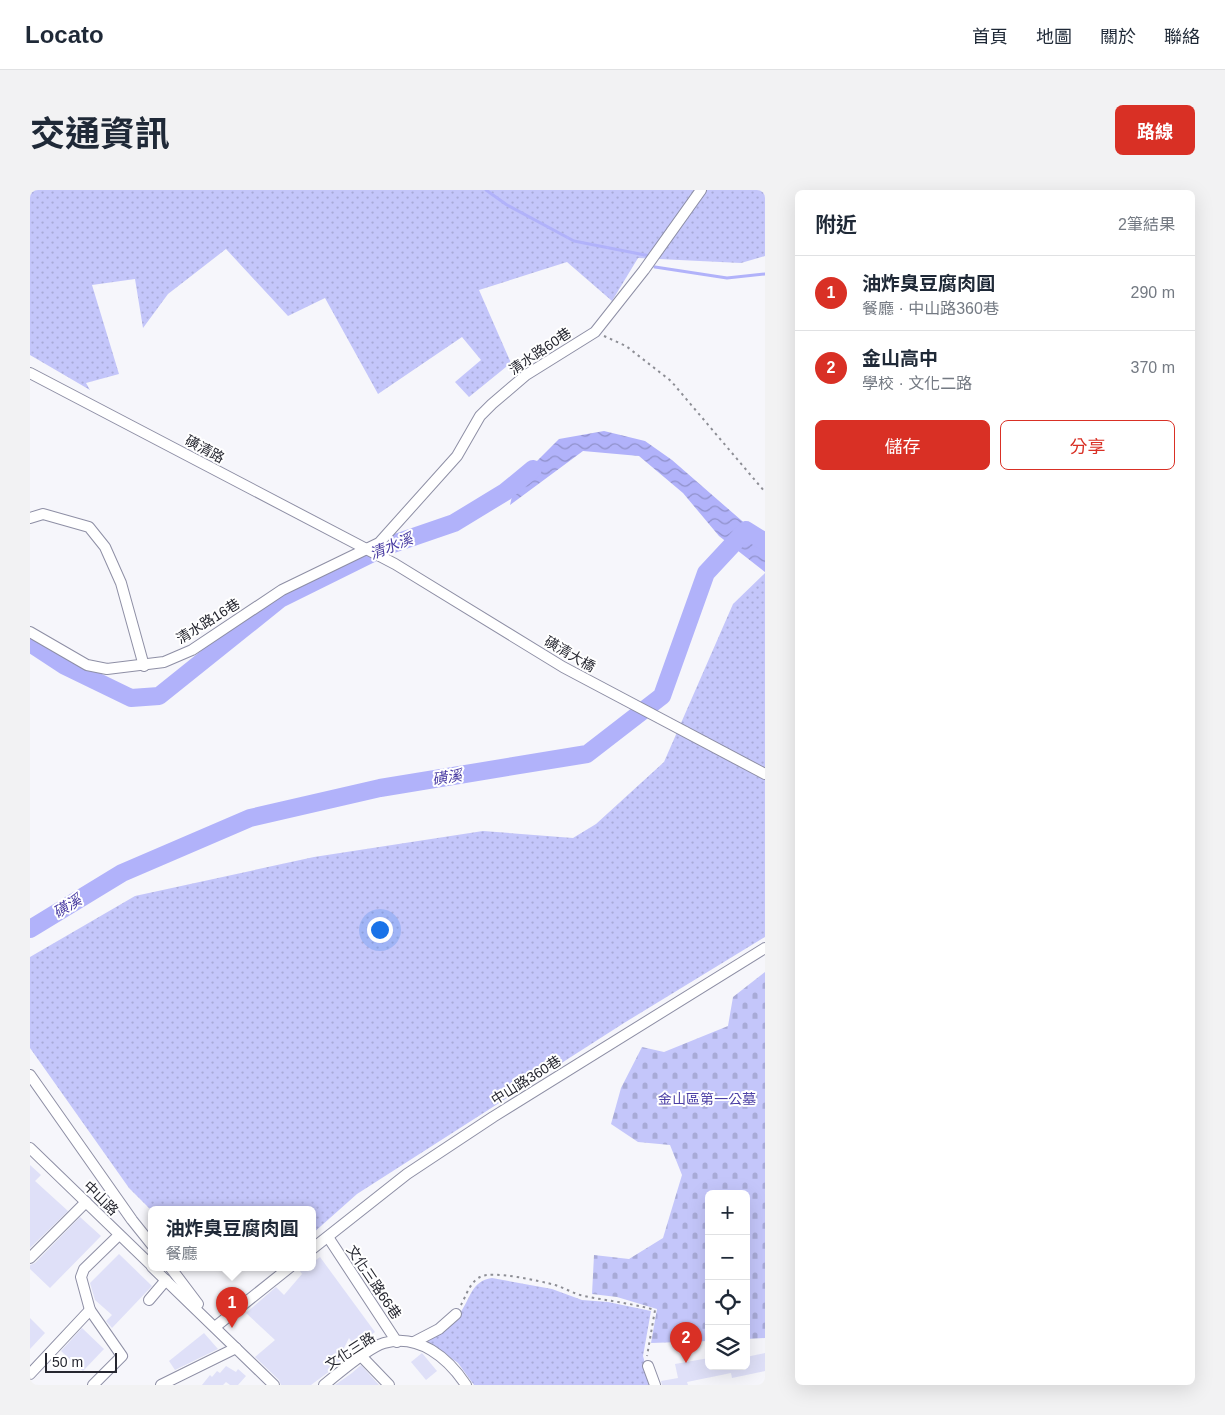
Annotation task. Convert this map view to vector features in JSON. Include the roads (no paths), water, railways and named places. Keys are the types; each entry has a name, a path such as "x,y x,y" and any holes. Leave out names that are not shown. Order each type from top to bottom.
{"street":[{"name":"清水路60巷","path":"367,550 379,543 431,486 456,456 480,416 492,404 526,375 595,332 644,270 701,190"},
{"name":"磺清路","path":"30,373 367,550"},
{"path":"30,518 43,514 89,527 105,547 121,583 144,666"},
{"name":"清水路16巷","path":"30,632 87,665 107,669 144,666 164,662 192,650 282,590 367,550"},
{"name":"磺清大橋","path":"367,550 395,564 563,667 765,774"},
{"name":"中山路360巷","path":"316,1246 407,1174 478,1127 765,948"},
{"path":"30,1075 132,1220 148,1239"},
{"name":"中山路","path":"30,1148 148,1263"},
{"path":"30,1258 86,1202"},
{"path":"93,1385 122,1356 90,1310 82,1277 84,1269 120,1235"},
{"name":"文化三路66巷","path":"328,1237 397,1342"},
{"name":"中山路","path":"156,1271 274,1385"},
{"path":"173,1271 215,1327 285,1271"},
{"path":"149,1300 166,1280"},
{"path":"30,1374 90,1310"},
{"path":"414,1342 439,1328 456,1314"},
{"name":"文化三路","path":"324,1385 383,1344 414,1342 436,1351 466,1385"},
{"path":"160,1385 236,1348"},
{"path":"362,1357 389,1385"},
{"path":"648,1366 655,1385"}],"water":[{"path":"604,431 645,441 672,460 749,527 765,532 765,572 719,536 683,493 639,456 583,451 510,505 515,483 559,439"}],"waterway":[{"path":"486,190 507,205 574,241 650,256"},
{"path":"655,267 727,278 765,274"},
{"name":"清水溪","path":"30,643 65,666 131,698 159,696 280,599 387,546 454,523 505,492 533,469"},
{"name":"磺溪","path":"30,929 122,873 250,818 380,788 587,754 662,696 706,573 746,530 765,542"}],"place":[{"name":"油炸臭豆腐肉圓","path":"232,1328"},
{"name":"金山高中","path":"686,1363"}],"park label":[{"name":"金山區第一公墓","path":"707,1099"}]}
